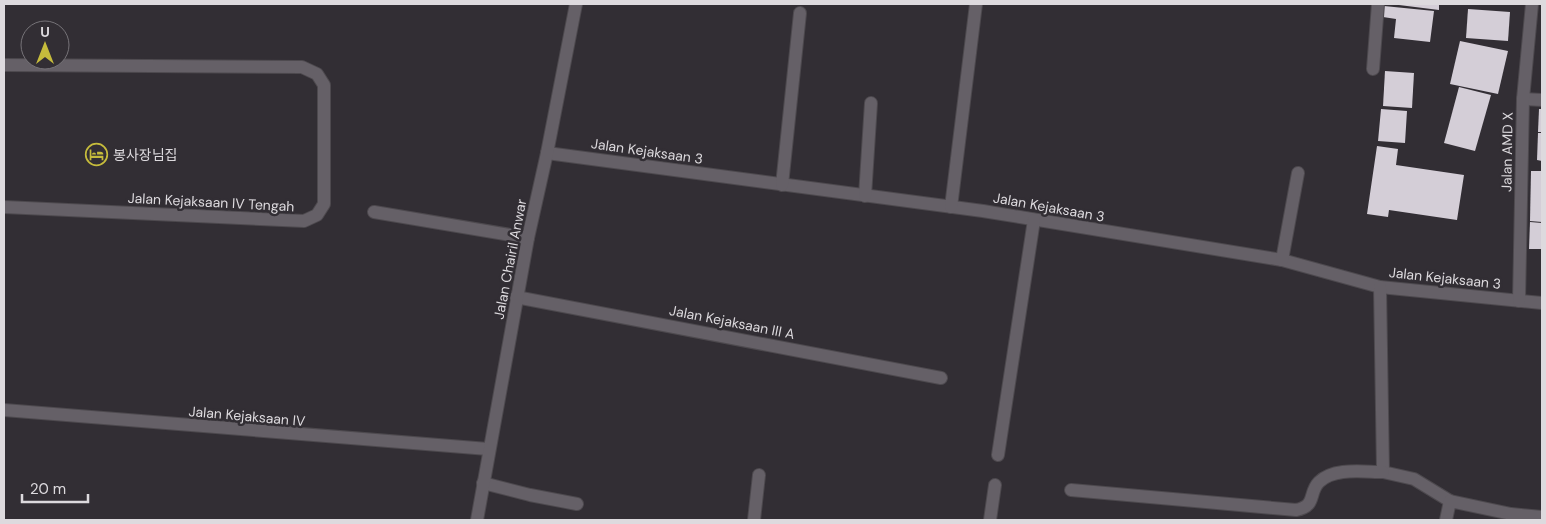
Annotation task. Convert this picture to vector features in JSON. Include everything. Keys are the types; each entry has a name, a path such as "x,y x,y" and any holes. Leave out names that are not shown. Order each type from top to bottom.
{"street":[{"name":"Jalan Chairil Anwar","path":"476,520 516,296 547,153 576,4"},
{"path":"951,207 976,4"},
{"path":"1372,69 1378,4"},
{"name":"Jalan AMD X","path":"1519,301 1523,100 1532,4"},
{"path":"782,184 800,12"},
{"name":"Jalan Kejaksaan IV Tengah","path":"4,65 302,67 317,74 324,86 324,204 317,215 304,221 4,207"},
{"path":"1523,100 1542,100"},
{"path":"865,196 871,103"},
{"name":"Jalan Kejaksaan 3","path":"547,153 951,207 1034,220 1282,260 1380,287 1542,303"},
{"path":"1282,260 1298,173"},
{"path":"374,212 528,238"},
{"path":"998,455 1034,220"},
{"path":"1380,287 1383,472"},
{"name":"Jalan Kejaksaan III A","path":"516,296 941,378"},
{"name":"Jalan Kejaksaan IV","path":"4,410 488,450"},
{"path":"1071,490 1296,510 1305,508 1310,502 1319,482 1340,472 1383,472 1414,479 1450,501 1511,514 1542,517"},
{"path":"760,475 754,519 767,520"},
{"path":"483,483 530,496 577,504"},
{"path":"990,520 995,485"},
{"path":"1446,520 1450,501"}],"building":[{"path":"1391,4 1439,4 1439,10"},
{"path":"1384,6 1434,11 1430,42 1394,38 1396,19 1383,17"},
{"path":"1468,9 1510,12 1508,41 1466,38"},
{"path":"1460,41 1508,51 1498,94 1450,84"},
{"path":"1385,71 1414,73 1412,108 1383,106"},
{"path":"1459,87 1491,95 1475,151 1444,143"},
{"path":"1381,109 1407,111 1405,143 1378,141"},
{"path":"1539,109 1542,109 1542,132 1538,132"},
{"path":"1538,133 1542,133 1542,161 1537,160"},
{"path":"1377,146 1398,149 1396,165 1464,175 1457,220 1389,210 1388,217 1367,214"},
{"path":"1531,171 1542,171 1542,222 1530,221"},
{"path":"1530,222 1542,223 1542,249 1529,249"}],"place":[{"name":"봉사장님집","path":"97,155"}]}
